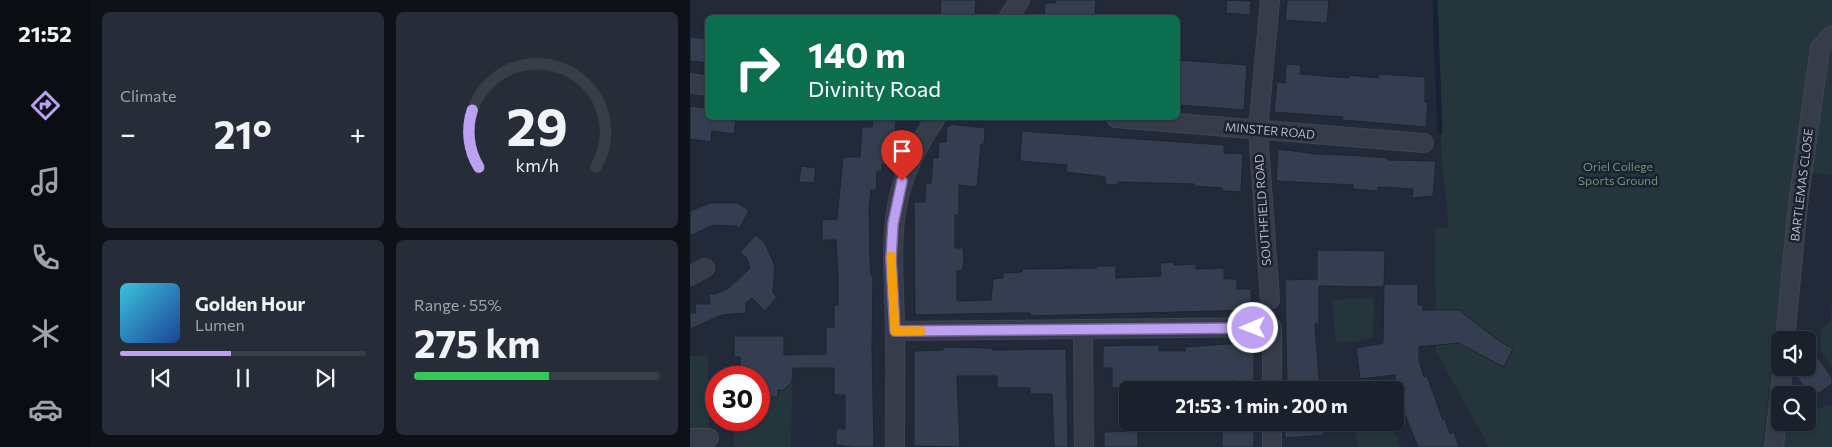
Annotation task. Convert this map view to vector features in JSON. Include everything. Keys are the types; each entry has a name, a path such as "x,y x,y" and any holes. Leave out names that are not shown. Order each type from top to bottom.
{"street":[{"path":"1010,15 1020,0"},
{"name":"SOUTHFIELD ROAD","path":"1270,0 1258,130 1270,300"},
{"name":"BARTLEMAS CLOSE","path":"1786,331 1798,204 1820,48 1832,35"},
{"path":"895,447 895,331 891,259 893,224 902,181 926,132 935,120"},
{"name":"MINSTER ROAD","path":"1140,120 1424,143"},
{"path":"895,331 1272,328 1272,381"},
{"path":"1083,330 1084,447"},
{"path":"1774,447 1782,376"},
{"path":"1272,431 1272,447"},
{"path":"690,438 709,438"}],"green space":[{"name":"Oriel College Sports Ground","path":"1436,0 1832,0 1832,27 1780,331 1771,331 1771,372 1762,447 1489,447 1436,351 1435,229 1449,227 1442,160"},
{"path":"1832,51 1832,175 1805,172 1828,54"},
{"path":"1832,289 1832,368 1821,350 1820,331 1831,320"},
{"path":"1374,298 1373,338 1336,344 1332,300"},
{"path":"708,355 708,366 705,366 705,431 709,431 709,438 690,438 690,356"},
{"name":"Oriel College Sports Ground","path":"1771,374 1774,376 1773,386 1771,386 1771,405 1766,447 1763,447"},
{"path":"792,381 791,447 734,447 734,431 770,431 771,400"},
{"path":"1832,405 1832,447 1784,447 1786,431 1816,431 1816,408"},
{"path":"1355,431 1394,431 1401,447 1359,447"}],"building":[{"path":"941,0 976,0 975,15 940,15"},
{"path":"1055,0 1096,0 1095,15 1044,15 1045,3 1055,3"},
{"path":"1227,0 1251,1 1250,15 1226,13"},
{"path":"1287,0 1329,0 1327,23 1285,20"},
{"path":"690,37 705,39 705,63 690,61"},
{"path":"1180,60 1247,65 1244,110 1180,105"},
{"path":"1286,64 1301,65 1300,74 1349,78 1349,75 1378,78 1379,74 1425,77 1425,102 1428,103 1426,127 1342,120 1343,117 1274,112 1277,82 1285,83"},
{"path":"690,106 705,108 705,120 736,120 734,134 712,131 711,142 690,139"},
{"path":"873,120 896,120 895,148 887,148 887,164 882,164 882,171 877,171 876,190 871,190 869,207 871,275 873,275 874,447 836,445 836,429 845,429 845,395 834,395 834,368 793,368 792,382 784,390 778,390 778,397 770,397 770,366 740,366 740,357 734,357 734,336 784,336 784,355 826,354 826,327 834,327 834,305 838,305 838,272 836,240 822,240 822,220 837,219 843,157 860,157 862,127 872,127"},
{"path":"950,124 985,128 984,144 981,144 977,187 959,185 959,215 955,215 955,248 963,248 964,261 962,271 957,271 957,301 991,300 993,279 1003,278 1003,273 1022,272 1022,269 1116,266 1116,278 1161,276 1160,263 1174,262 1174,265 1196,264 1196,269 1224,268 1224,279 1237,279 1237,289 1251,289 1252,310 1030,316 1030,313 915,315 914,202 925,202 926,183 931,183 933,157 938,158 939,142 946,142 947,126 950,126"},
{"path":"1022,131 1224,145 1224,153 1243,154 1241,192 1222,191 1222,188 1194,186 1194,184 1118,182 1117,185 1105,184 1105,177 1066,172 1067,165 1020,161"},
{"path":"1278,149 1316,154 1388,158 1388,160 1436,161 1433,196 1412,198 1413,189 1378,187 1378,191 1353,189 1353,185 1276,181"},
{"path":"801,166 816,168 814,183 799,182"},
{"path":"710,203 737,203 749,210 740,228 713,225 690,236 690,211"},
{"path":"756,235 765,243 775,266 773,293 777,297 765,311 752,298 746,303 746,313 722,315 690,329 690,313 696,313 695,304 710,304 709,294 716,294 729,288 750,268 746,257 740,252"},
{"path":"1317,250 1385,251 1384,287 1319,286 1319,324 1315,324 1319,381 1287,381 1285,280 1317,279"},
{"path":"1384,284 1418,284 1418,305 1423,305 1423,310 1459,310 1513,349 1504,367 1458,343 1419,347 1419,361 1424,377 1427,376 1443,420 1445,419 1450,434 1454,432 1459,447 1418,447 1404,412 1404,381 1395,381 1395,375 1360,379 1356,348 1383,343"},
{"path":"1241,343 1241,346 1254,346 1254,381 1119,381 1119,388 1112,388 1112,368 1103,368 1103,346 1159,345 1159,351 1185,351 1185,347"},
{"path":"943,347 992,348 992,350 1066,349 1068,447 1054,447 1052,394 1030,394 1030,388 997,388 997,376 957,376 960,447 914,446 914,351 943,350"},
{"path":"1816,355 1832,378 1832,384 1816,395 1816,386 1803,386 1797,376 1816,376"},
{"path":"1138,431 1138,447 1104,447 1104,432"},
{"path":"1222,431 1254,431 1254,447 1222,447"},
{"path":"1285,431 1324,431 1324,435 1285,438"}],"waterway":[{"path":"1435,0 1440,132"}],"slow traffic":[{"path":"891,256 895,331 921,331"}],"route":[{"path":"902,181 893,224 891,259 895,331 1253,328"}]}
